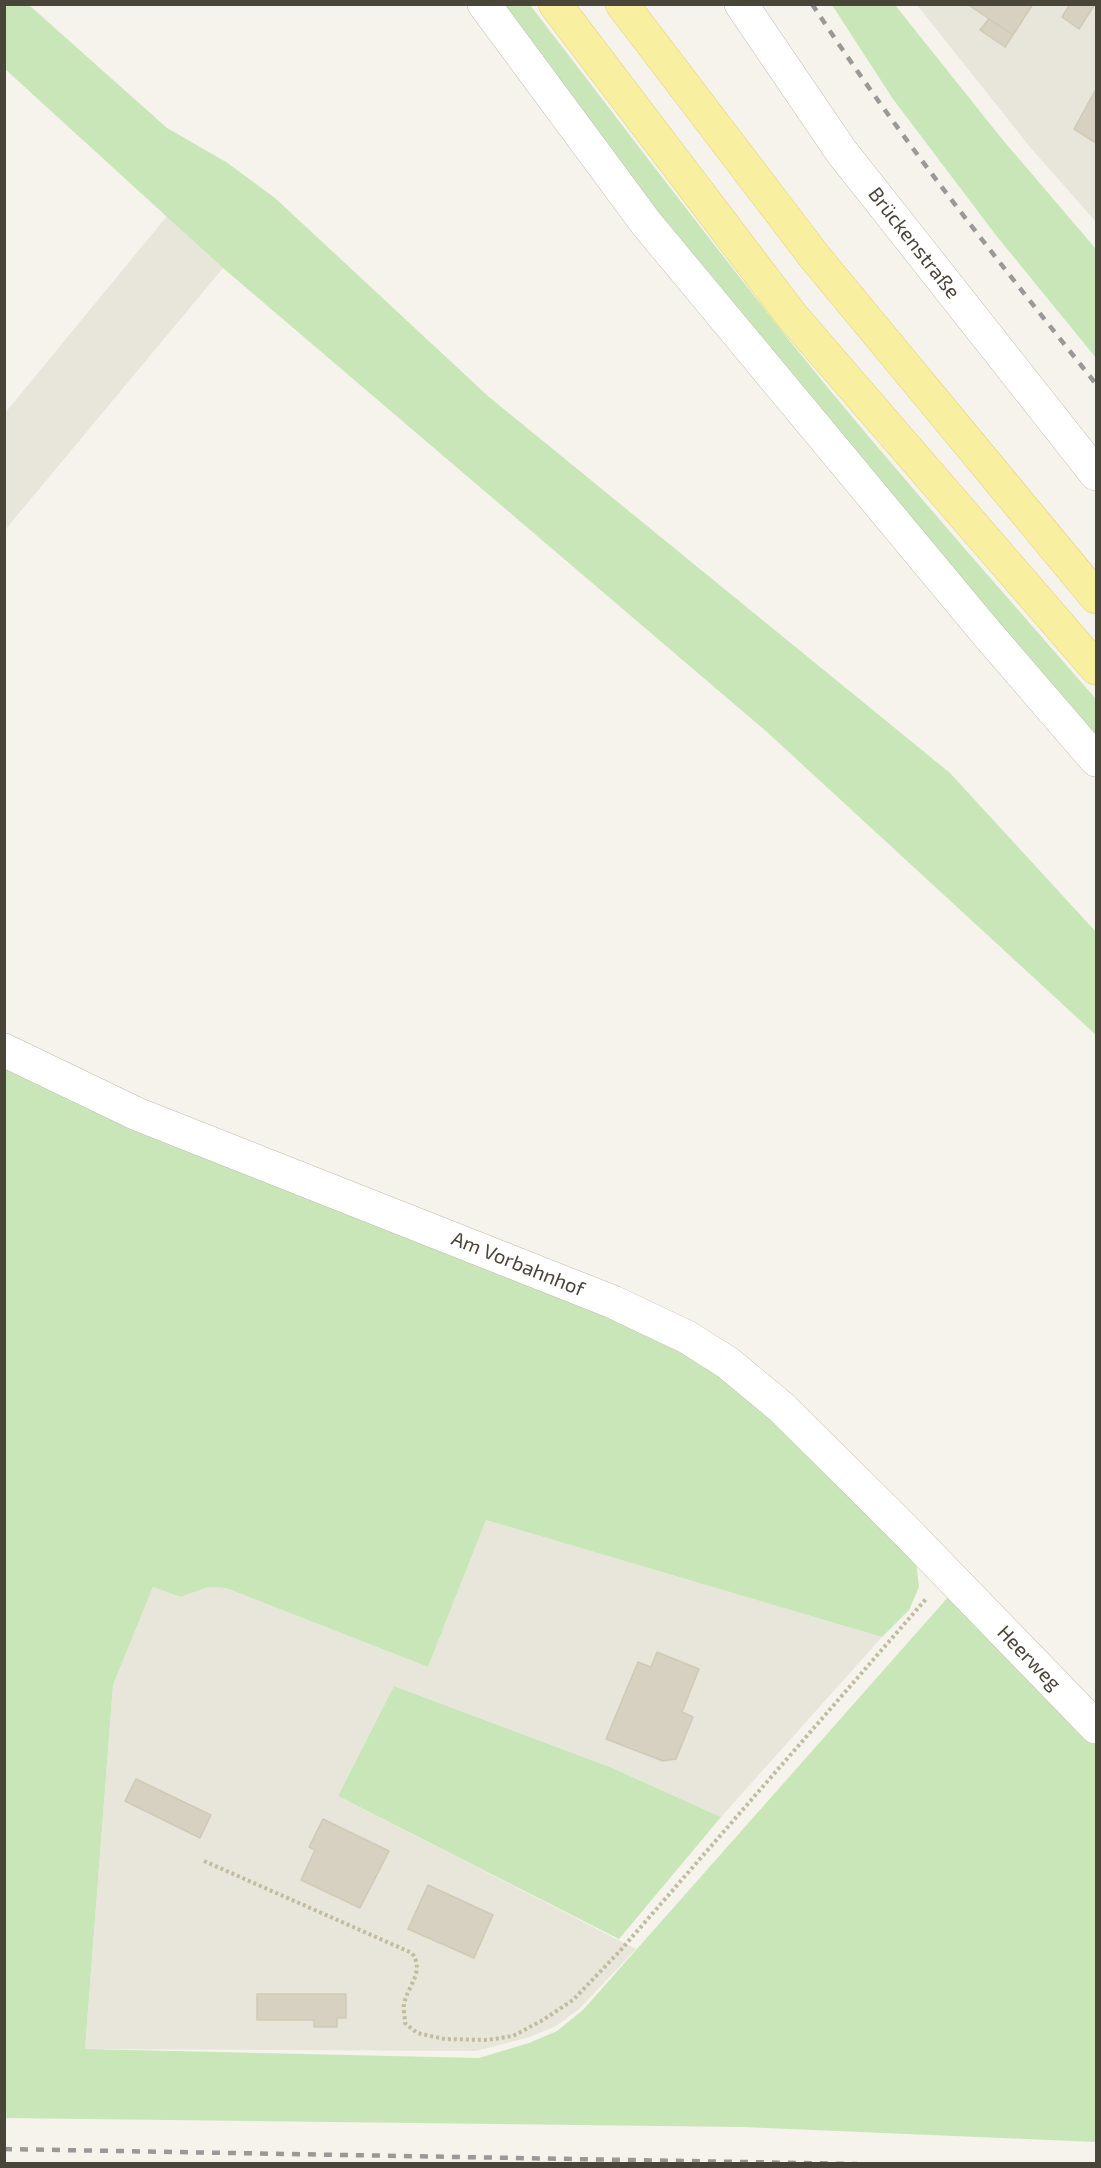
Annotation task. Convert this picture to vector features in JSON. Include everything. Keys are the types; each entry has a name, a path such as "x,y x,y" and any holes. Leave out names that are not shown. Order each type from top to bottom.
{"main road":[{"path":"555,4 792,316 1096,668"},
{"path":"622,4 814,256 1096,597"}],"street":[{"path":"484,4 646,223 984,630 1096,760"},
{"name":"Brückenstraße","path":"741,4 841,151 1096,474"},
{"name":"Am Vorbahnhof","path":"4,1050 137,1114 613,1302 687,1337 728,1363 781,1407 952,1579"},
{"name":"Heerweg","path":"952,1579 1096,1727"}],"path":[{"path":"204,1861 412,1953 417,1960 418,1971 404,2004 405,2023 417,2033 445,2039 487,2040 513,2036 573,2000 619,1952 929,1595 952,1579"}],"shaded area":[{"path":"917,5 1096,5 1096,222 1030,147"},
{"path":"167,216 223,268 5,530 5,413"},
{"path":"486,1520 882,1637 721,1817 610,1767 394,1686 338,1796 636,1949 579,2009 556,2026 530,2037 476,2051 85,2049 113,1685 153,1587 181,1597 208,1587 226,1588 428,1667"}],"green space":[{"path":"5,4 29,5 167,128 226,162 275,198 489,397 950,773 1096,932 1096,1035 767,732 223,268 5,69"},
{"path":"495,5 530,5 793,345 905,479 1096,699 1096,744 735,324"},
{"path":"832,5 895,5 1002,139 1096,249 1096,358 995,234 893,99"},
{"path":"4,1060 611,1309 723,1370 916,1561 919,1587 909,1610 882,1637 486,1520 428,1667 226,1588 208,1587 181,1597 153,1587 113,1685 85,2049 479,2058 529,2043 557,2031 583,2010 950,1595 1096,1739 1096,2142 743,2127 5,2118"},
{"path":"394,1686 610,1767 721,1817 619,1939 338,1796"}],"building":[{"path":"967,4 1033,4 1013,35"},
{"path":"1070,4 1095,4 1079,29 1062,17"},
{"path":"989,19 1013,35 1005,47 980,30"},
{"path":"1096,89 1096,143 1074,129"},
{"path":"657,1652 699,1669 682,1712 693,1717 676,1759 663,1761 606,1739 638,1662 651,1667"},
{"path":"136,1779 211,1815 200,1838 125,1801"},
{"path":"323,1819 389,1851 360,1908 301,1880 315,1850 309,1847"},
{"path":"428,1885 493,1915 474,1958 408,1929"},
{"path":"257,1994 346,1994 346,2018 337,2018 337,2027 314,2027 314,2020 257,2020"}],"railway":[{"path":"812,4 914,150 1096,384"},
{"path":"4,2149 857,2164"}]}
